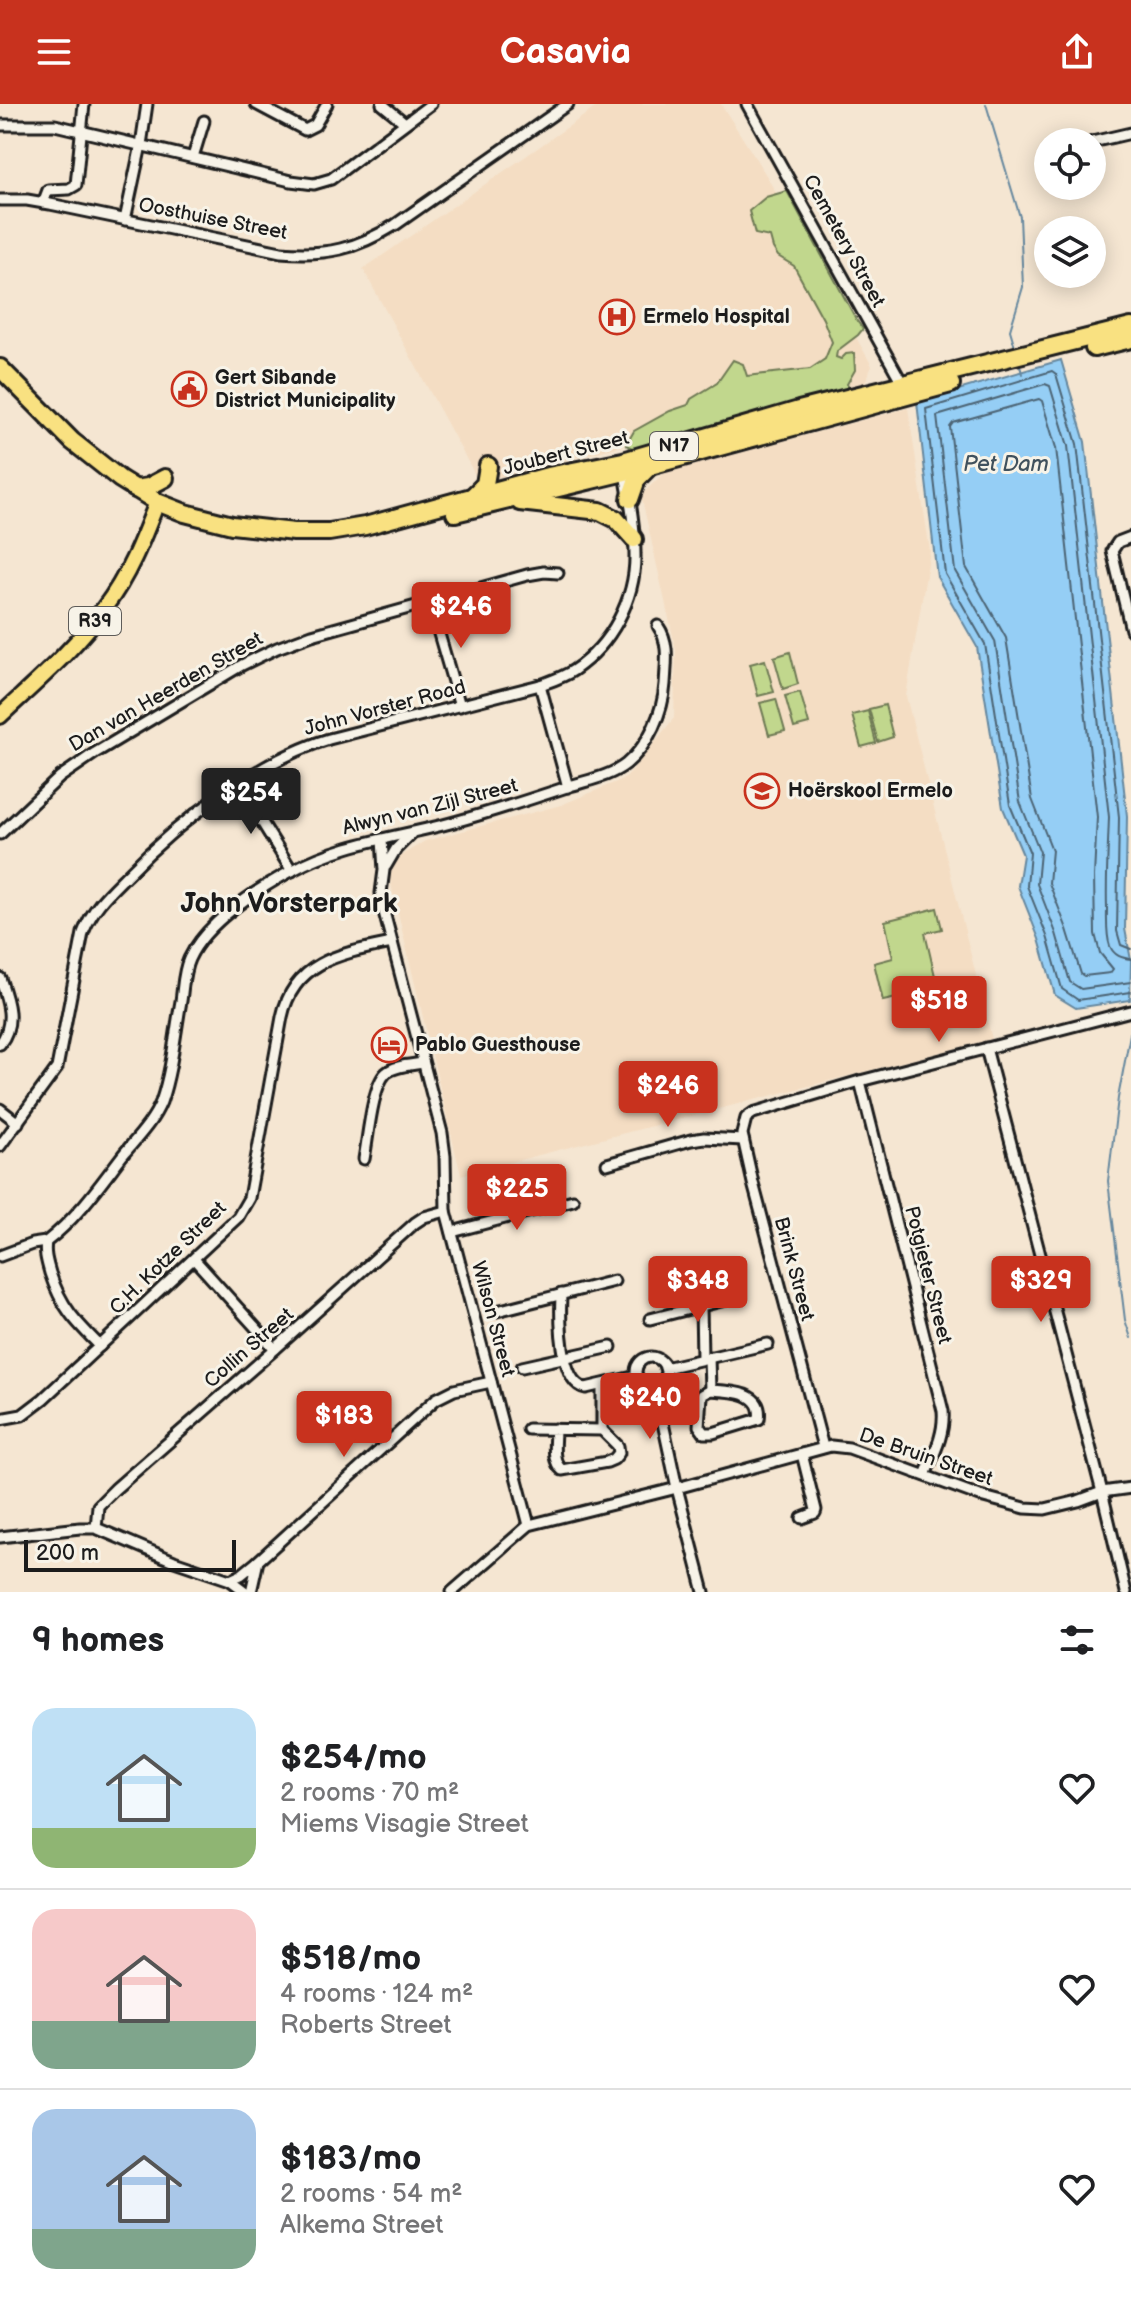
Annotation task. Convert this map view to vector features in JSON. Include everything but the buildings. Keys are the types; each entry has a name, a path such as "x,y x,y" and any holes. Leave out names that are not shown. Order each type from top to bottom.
{"highway":[{"name":"Joubert Street","path":"155,506 217,523 275,531 311,532 365,526 548,476 624,466 650,466 1131,327"},
{"name":"Joubert Street","path":"1026,359 1131,339"},
{"name":"N17","path":"0,368 72,441 155,506"},
{"name":"N17","path":"0,381 66,448 110,483 155,506"},
{"name":"Joubert Street","path":"155,506 178,520 228,534 319,542 370,535 556,488 799,410 906,390"},
{"path":"472,497 485,484 488,466"},
{"path":"630,499 637,479 650,466"},
{"path":"135,489 148,487 165,478"},
{"path":"556,488 582,508"},
{"path":"508,501 582,508 611,515 634,539"}],"main road":[{"name":"R39","path":"0,716 79,639 105,608 129,567 155,506"}],"street":[{"path":"43,203 48,190 69,189 76,185 84,104"},
{"path":"125,220 147,104"},
{"path":"256,104 305,130 315,125 327,104"},
{"path":"382,104 405,123"},
{"path":"0,125 44,124 291,181 320,184 431,104"},
{"name":"Oosthuise Street","path":"0,200 27,200 281,252 319,253 353,247 395,225 568,104"},
{"name":"Cemetery Street","path":"747,104 906,390"},
{"path":"193,157 204,121"},
{"path":"1106,139 1131,133"},
{"name":"John Vorster Road","path":"0,1146 57,1068 83,933 95,908 165,837 239,785 313,744 540,685 572,671 588,659 620,617 635,568 630,499 624,466"},
{"path":"1131,537 1112,548 1112,559 1131,630"},
{"name":"Dan van Heerden Street","path":"0,834 74,767 242,665 277,648 312,635 536,573 558,573"},
{"path":"430,603 460,706"},
{"name":"Alwyn van Zijl Street","path":"46,1242 76,1215 159,1106 172,1055 186,968 193,952 211,929 292,871 327,853 524,802 611,773 627,763 658,719 663,705 666,641 658,626"},
{"path":"540,685 568,787"},
{"path":"239,785 292,871"},
{"path":"384,870 396,849 414,832"},
{"name":"Wilson Street","path":"382,840 382,901 444,1144 446,1211 529,1525"},
{"name":"C.H. Kotze Street","path":"0,1419 22,1415 30,1410 238,1217 249,1198 288,996 311,970 329,958 392,943"},
{"path":"0,978 10,1023 7,1035 0,1044"},
{"path":"607,1164 704,1138 743,1140 742,1129 746,1118 763,1110 860,1081 1128,1012"},
{"path":"986,1048 1126,1592"},
{"path":"364,1159 383,1076 395,1068 423,1063"},
{"name":"Potgieter Street","path":"860,1081 943,1411 943,1430 925,1475"},
{"path":"0,1109 18,1123"},
{"name":"Brink Street","path":"743,1140 823,1447"},
{"path":"452,1232 573,1200"},
{"name":"Collin Street","path":"96,1528 96,1509 100,1502 415,1223 446,1211"},
{"path":"0,1256 46,1242 46,1260 59,1297 70,1315 100,1346"},
{"path":"194,1259 275,1349"},
{"path":"493,1312 614,1281"},
{"path":"561,1294 560,1329 573,1382 580,1387 602,1385 637,1376"},
{"path":"650,1319 737,1297"},
{"path":"701,1306 710,1390"},
{"path":"665,1368 768,1344"},
{"path":"522,1367 611,1347"},
{"path":"648,1357 658,1359 665,1368 663,1380 655,1386 642,1384 637,1376 637,1366 648,1357"},
{"path":"230,1580 258,1561 442,1395 491,1382"},
{"path":"602,1385 602,1430"},
{"path":"655,1386 704,1592"},
{"path":"710,1390 745,1394 760,1408 759,1419 704,1433 699,1426 699,1405 701,1395 710,1390"},
{"path":"528,1429 555,1429 602,1430 618,1446 618,1456 607,1462 568,1471 560,1469 556,1463 555,1429"},
{"name":"De Bruin Street","path":"452,1592 529,1525 823,1447 849,1448 1011,1505 1035,1509 1131,1488"},
{"path":"802,1454 816,1510 802,1518"},
{"path":"0,1537 96,1528 174,1561 230,1580 248,1592 258,1561"}],"shaded area":[{"name":"Ermelo Hospital","path":"598,104 721,104 766,175 872,366 864,384 479,482 363,269"},
{"name":"Hoërskool Ermelo","path":"908,408 930,551 906,696 992,1039 461,1175 389,876 397,858 425,841 561,805 626,778 674,718 676,650 641,495 664,473"}],"green space":[{"path":"787,191 863,329 837,351 836,357 841,359 846,354 854,353 855,370 847,384 849,388 636,450 626,445 634,431 670,411 688,405 691,399 717,383 733,360 743,364 747,376 810,369 825,359 832,342 823,319 794,266 778,256 770,237 755,234 749,211 766,197"},
{"path":"790,652 798,684 783,689 774,657"},
{"path":"765,660 774,692 758,696 750,664"},
{"path":"800,692 809,724 794,728 785,696"},
{"path":"776,699 785,731 769,735 760,703"},
{"path":"885,705 893,737 878,742 869,709"},
{"path":"868,711 876,743 861,747 852,715"},
{"path":"937,908 942,929 925,933 938,989 883,1001 874,963 893,958 885,921"}],"water":[{"name":"Pet Dam","path":"1061,360 1085,442 1127,816 1125,929 1131,960 1130,1000 1076,1008 1055,995 1039,939 1018,886 1023,855 1003,808 977,647 937,577 917,402"}],"waterway":[{"path":"986,104 1020,217 1023,287 1010,330 1015,347"},
{"path":"1019,361 1022,374"},
{"path":"1131,1029 1118,1098 1108,1181 1125,1320 1131,1338"}],"place":[{"name":"Ermelo Hospital","path":"617,317"},
{"name":"Gert Sibande District Municipality","path":"189,389"},
{"name":"Hoërskool Ermelo","path":"762,791"},
{"name":"Pablo Guesthouse","path":"389,1045"}],"district":[{"name":"John Vorsterpark","path":"289,903"}]}
